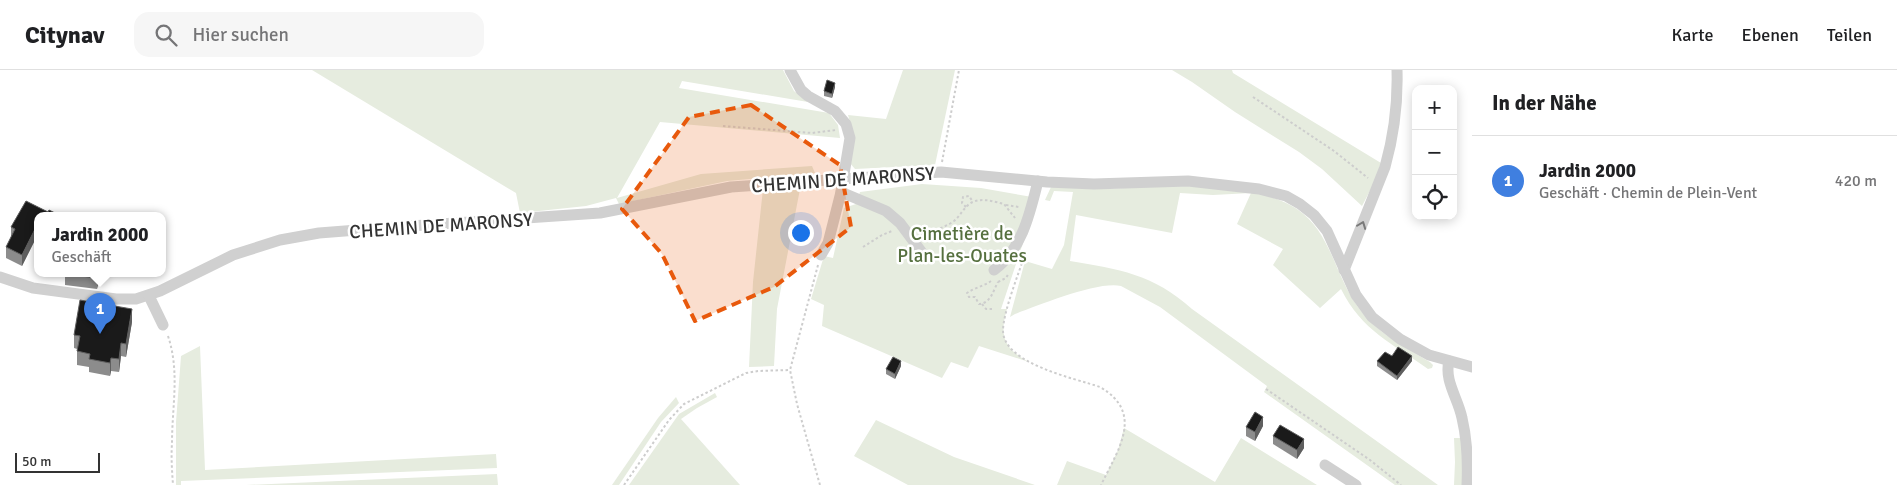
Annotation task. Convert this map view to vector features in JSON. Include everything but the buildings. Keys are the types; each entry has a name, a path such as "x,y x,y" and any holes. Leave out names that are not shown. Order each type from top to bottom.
{"street":[{"path":"790,70 801,90 835,112 846,124 850,138 841,192 828,243 821,255"},
{"path":"1344,270 1386,167 1394,128 1397,70"},
{"name":"CHEMIN DE MARONSY","path":"0,277 23,286 126,300 149,296 233,255 265,244 298,236 396,227 592,214 731,187 941,172 1094,184 1188,181 1250,187 1277,193 1300,204 1314,216 1332,240 1356,295 1376,321 1429,355 1472,367"},
{"path":"994,270 1004,262 1022,234 1038,181"},
{"path":"841,192 886,211 907,232 926,258"},
{"path":"149,296 163,325"},
{"path":"1449,361 1447,374 1464,425 1467,485"},
{"path":"1325,465 1356,485"}],"path":[{"path":"941,172 959,70"},
{"path":"1253,97 1334,151 1378,186"},
{"path":"723,126 812,132 833,130"},
{"path":"966,207 961,201 963,196 970,196 973,202"},
{"path":"863,247 882,235 943,227 957,218 973,202 983,199 1018,208 1031,206"},
{"path":"1004,204 1014,217 1022,234"},
{"path":"1027,246 1005,316 1003,331 1005,343 1020,358 1100,387 1119,402 1125,417 1123,434 1101,485"},
{"path":"820,485 797,404 790,370 821,255"},
{"path":"982,304 988,302 998,282 1006,278 1010,271 1010,266 1004,262"},
{"path":"992,309 986,309 977,302 975,297 969,297 967,293 994,279 998,282"},
{"path":"989,282 995,287"},
{"path":"163,325 173,353 176,375 172,442 173,485"},
{"path":"624,485 669,420 684,404 746,373 790,370"},
{"path":"1266,389 1370,460 1401,485"}],"highlighted area":[{"path":"751,105 840,165 851,227 774,287 695,321 662,254 622,209 689,117"}],"green space":[{"path":"312,70 783,70 794,91 808,102 682,81 679,88 829,113 838,125 840,138 660,122 617,198 701,174 812,166 815,173 727,181 619,204 616,198 586,206 520,213 516,193"},
{"path":"903,70 955,70 935,165 855,169 850,163 852,129 848,115 886,119"},
{"path":"1172,70 1232,70 1233,73 1381,163 1374,183 1362,206 1322,169 1299,152"},
{"name":"Cimetière de Plan-les-Ouates","path":"922,184 981,188 1038,198 1001,309 1007,309 1004,334 1009,347 1029,362 979,346 968,368 951,362 942,378 822,326 824,305 811,299 824,256 833,258 844,208 856,204 860,192"},
{"path":"1164,186 1214,187 1251,192 1268,196 1297,209 1318,230 1332,255 1350,295 1365,316 1391,338 1430,362 1433,365 1432,368 1428,369 1368,326 1358,316 1341,289 1320,308 1273,265 1283,249 1237,224 1251,193 1213,195 1180,193 1172,233 1076,215 1070,261 1120,270 1135,275 1178,297 1192,309 1438,485 1395,485 1264,392 1267,386 1160,307 1121,286 1111,285 1084,290 1010,317 1025,261 1052,269 1064,245 1073,192 1054,191 1050,201 1045,200 1051,187 1106,189"},
{"path":"763,189 800,189 777,309 774,366 749,367 753,282"},
{"path":"200,346 205,470 496,454 497,468 181,481 181,485 176,485 176,422 181,356"},
{"path":"715,393 717,397 681,419 740,485 629,485 679,414"},
{"path":"676,397 679,403 661,422 619,485 612,485 658,418"},
{"path":"876,420 954,457 1035,485 908,485 854,456"},
{"path":"1124,428 1215,482 1241,438 1317,485 1057,485 1067,461 1106,475 1118,450"},
{"path":"1454,438 1462,438 1463,485 1454,485"},
{"path":"497,474 498,485 246,485"}],"place":[{"name":"Jardin 2000","path":"100,334"}]}
